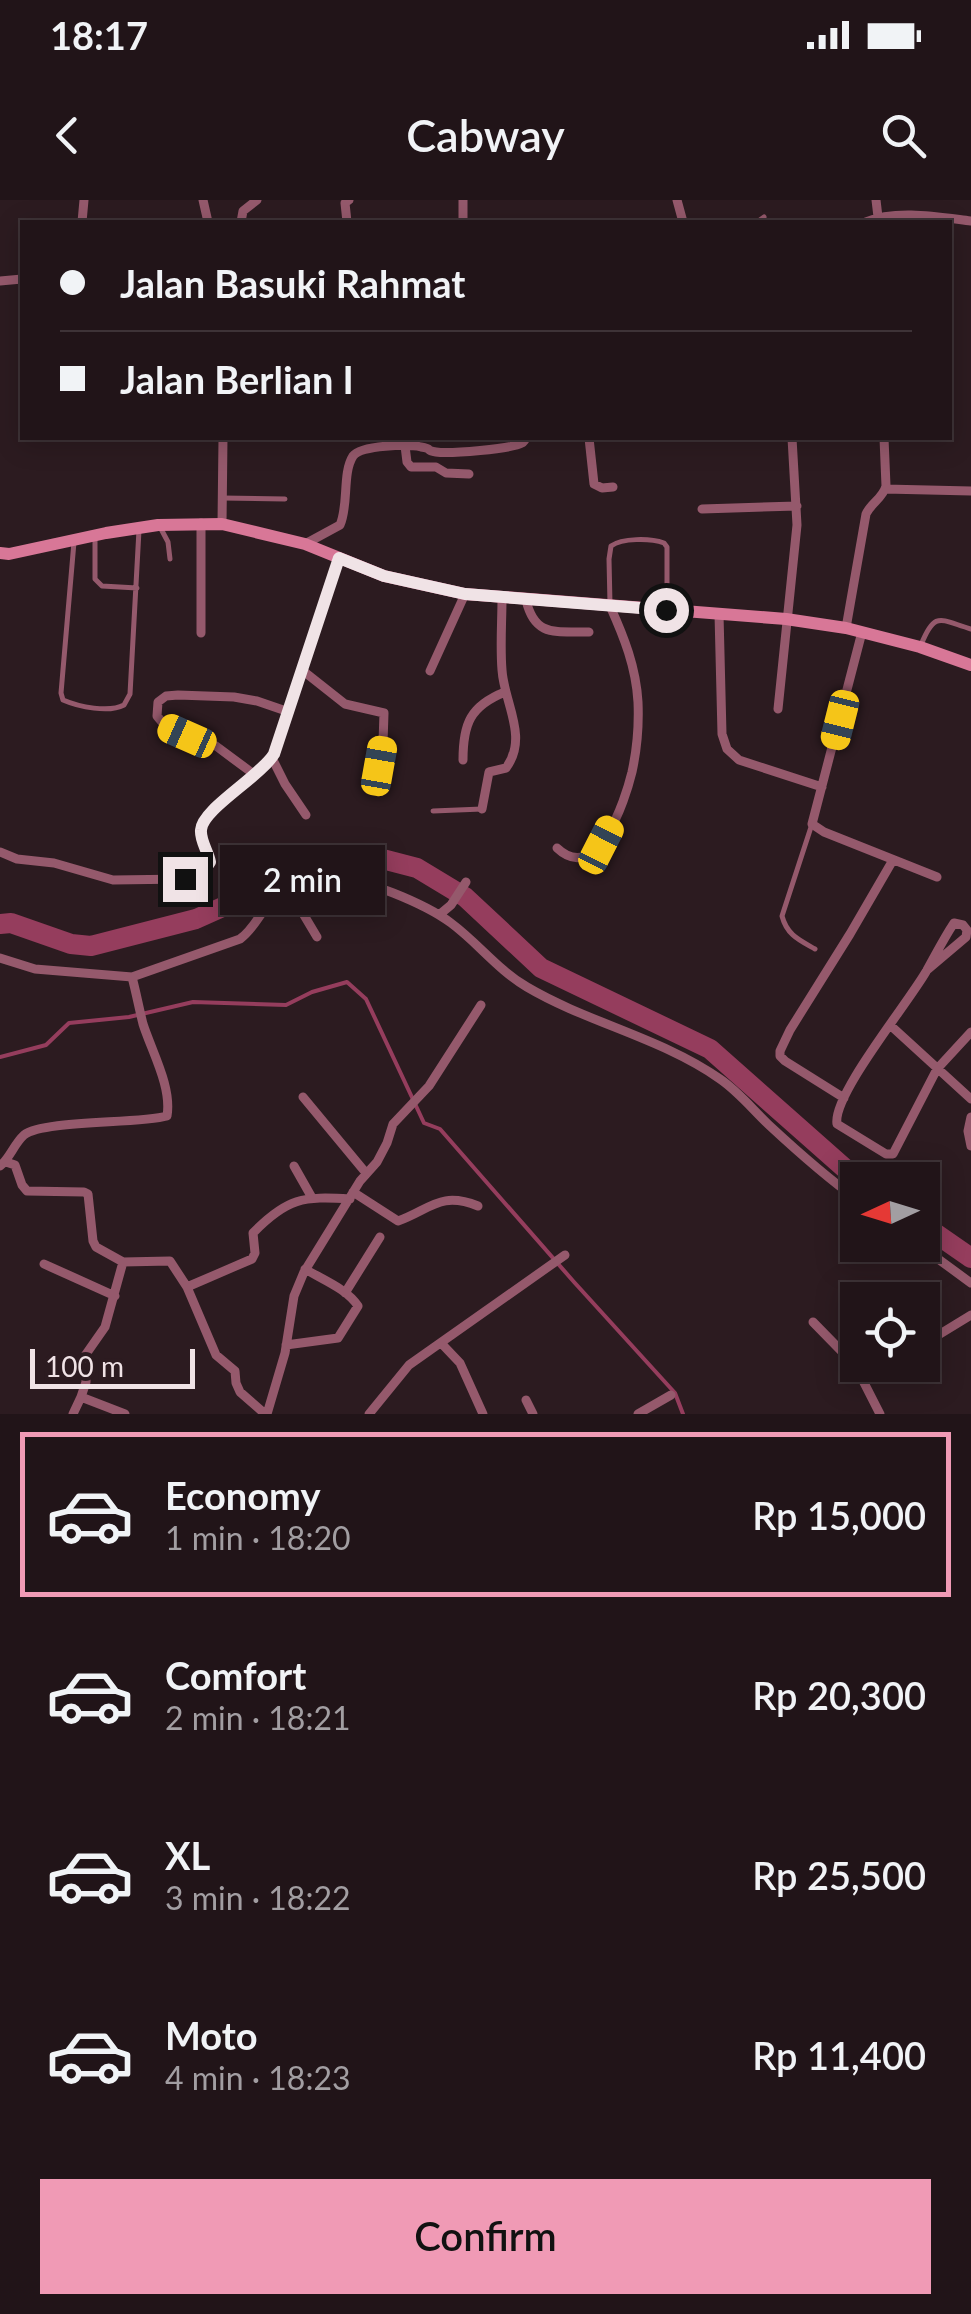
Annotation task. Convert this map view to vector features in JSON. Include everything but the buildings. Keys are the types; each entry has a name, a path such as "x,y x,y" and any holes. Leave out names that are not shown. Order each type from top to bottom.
{"street":[{"path":"241,220 244,211 258,200"},
{"path":"876,200 878,217"},
{"path":"871,220 938,217 971,221"},
{"path":"222,524 224,440"},
{"path":"305,544 342,522 348,474 355,454 362,450 417,446 438,452 464,452 521,444 525,440"},
{"path":"589,440 594,484 613,487"},
{"path":"778,709 796,546 792,440"},
{"path":"884,440 886,489"},
{"path":"405,446 411,467 436,467 468,474"},
{"path":"846,628 871,504 886,489 971,492"},
{"path":"702,509 797,506"},
{"path":"201,523 201,633"},
{"path":"0,554 158,525 222,524 305,544 384,576 465,594 786,619 846,628 971,665"},
{"path":"0,852 114,880 192,878 204,872 210,862 201,835 205,817 272,758 339,558"},
{"path":"430,671 465,594"},
{"path":"482,808 490,772 506,768 514,752 515,724 505,692 501,658 502,598"},
{"path":"526,600 530,617 538,624 552,631 589,632"},
{"path":"557,848 566,857 576,859 589,856 601,845 633,768 638,717 636,682 631,658 610,606"},
{"path":"719,614 722,734 727,749 739,760 822,787"},
{"path":"862,632 812,824 937,877"},
{"path":"302,670 345,704 384,713 375,789"},
{"path":"463,760 466,725 482,704 505,692"},
{"path":"255,776 216,746 167,728 157,716 158,702 166,696 178,695 234,698 257,700 289,712"},
{"path":"272,758 306,815"},
{"path":"844,1098 785,1061 780,1051 893,860"},
{"path":"0,958 35,969 132,976 240,939 273,899 288,890 318,880 345,878 379,888 439,916 528,988 710,1072 840,1187"},
{"path":"439,916 466,882"},
{"path":"288,890 317,937"},
{"path":"927,970 966,936 963,925 954,923 934,954 844,1098 837,1124 886,1154 894,1152 937,1070 971,1032"},
{"path":"3,1164 24,1135 32,1131 167,1116 163,1082 132,976"},
{"path":"3,1164 15,1165 28,1192 88,1194 96,1247 123,1262 166,1259 173,1264 219,1360 234,1371 240,1392 266,1414 286,1345 294,1296 305,1270 376,1162 394,1124 434,1080 481,1005"},
{"path":"890,1025 971,1099"},
{"path":"303,1097 366,1174"},
{"path":"971,1116 971,1146"},
{"path":"294,1166 311,1196"},
{"path":"187,1287 252,1260 252,1236 256,1229 294,1201 311,1196 352,1196 398,1220 442,1200 478,1206"},
{"path":"345,1293 380,1237"},
{"path":"370,1414 409,1365 565,1255"},
{"path":"940,1260 971,1283"},
{"path":"73,1414 87,1380 77,1367 105,1328 123,1262"},
{"path":"44,1264 114,1296"},
{"path":"286,1345 334,1340 358,1306 345,1293 305,1270"},
{"path":"940,1334 971,1314"},
{"path":"813,1322 855,1365 880,1414"},
{"path":"441,1344 460,1363 483,1414"},
{"path":"638,1414 671,1395"},
{"path":"81,1397 124,1414"},
{"path":"526,1400 533,1414"}],"lane":[{"path":"760,220 764,217"},
{"path":"222,498 284,499"},
{"path":"158,525 168,542 170,559"},
{"path":"74,540 60,682 63,700 115,710 124,705 130,694 140,528"},
{"path":"95,535 98,583 136,588"},
{"path":"610,606 611,546 617,542 656,540 664,542 667,548 666,610"},
{"path":"920,648 934,621 971,628"},
{"path":"433,811 482,808"},
{"path":"812,824 782,916 786,929 814,949"}],"waterway":[{"path":"0,924 11,923 71,944 91,946 196,919 325,861 367,855 417,868 465,897 541,968 710,1049 840,1164"},
{"path":"0,1057 46,1045 69,1023 129,1017 193,1002 286,1005 347,982 366,999 424,1123 440,1129 675,1393 683,1414"},
{"path":"940,1236 971,1258"}],"route":[{"path":"185,879 202,874 210,862 201,835 205,817 264,769 274,754 339,558 384,576 465,594 666,610"}]}
